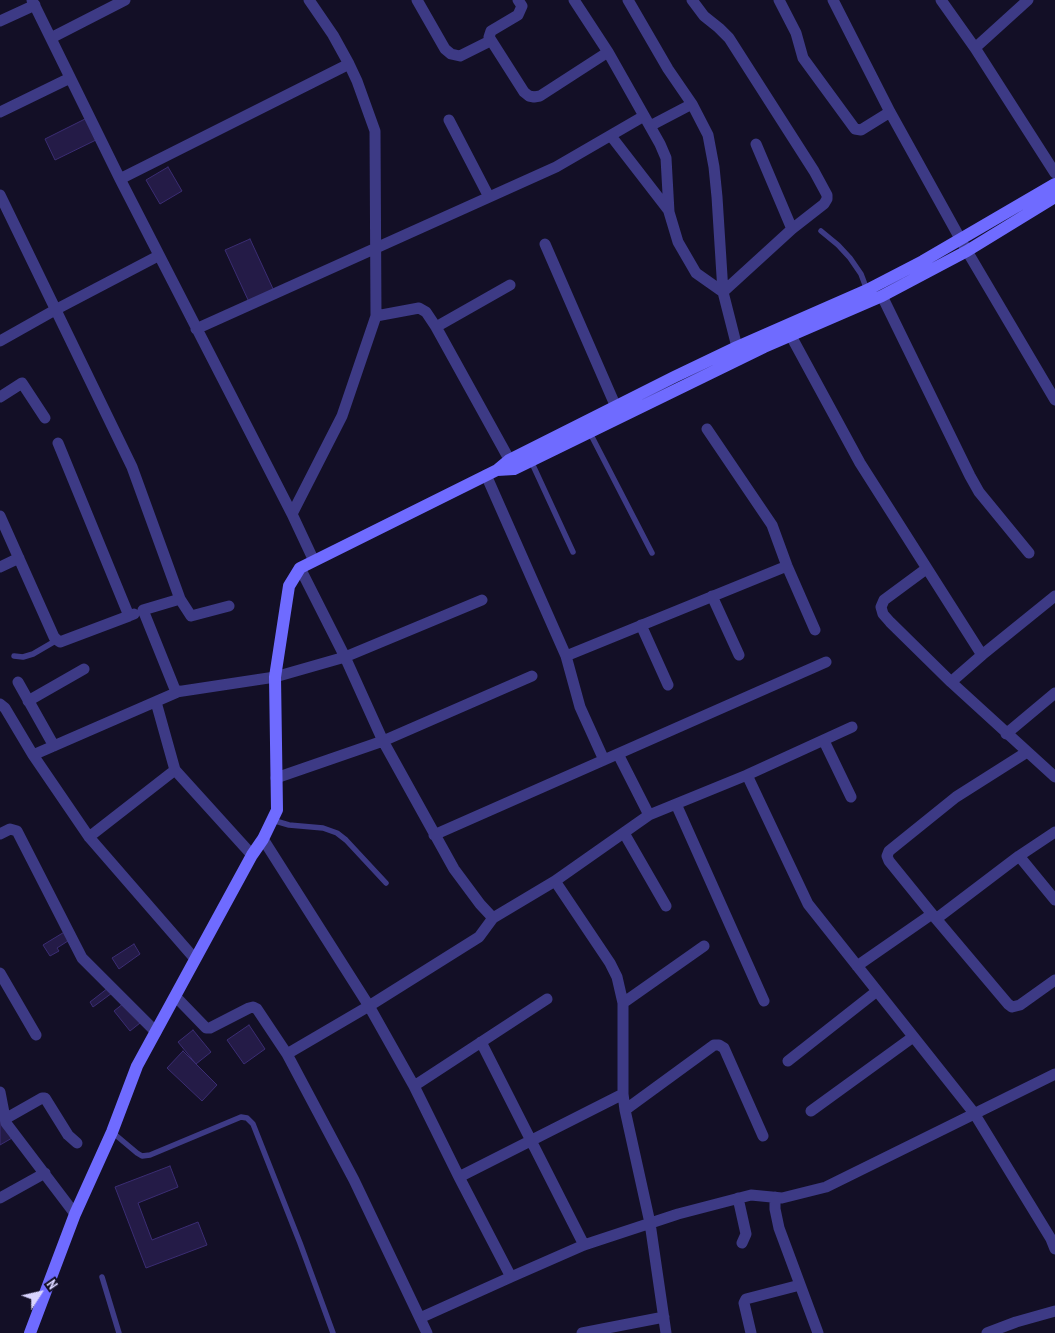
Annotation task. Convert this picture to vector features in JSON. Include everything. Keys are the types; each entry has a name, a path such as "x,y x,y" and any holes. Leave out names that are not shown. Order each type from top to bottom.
{"main road":[{"path":"30,1333 75,1214 112,1132 137,1066 252,855 263,839 277,810 275,677 289,586 300,568 512,464 674,377 867,290 923,261 1055,184"},
{"path":"512,464 531,461 791,336 882,296 967,251 1055,198"},
{"path":"674,377 681,389"}],"street":[{"path":"51,38 125,0"},
{"path":"292,514 342,416 376,316 375,131 349,64 333,35 309,0"},
{"path":"417,0 445,49 451,54 460,56 490,41"},
{"path":"518,0 522,6 518,15 489,34 490,41 524,92 534,97 540,96 608,52"},
{"path":"574,0 608,52 666,158 669,212 678,242 696,273 723,292"},
{"path":"628,0 668,69 692,104 708,135 714,167 723,292 737,347"},
{"path":"692,0 704,16 729,38 814,171 827,195 824,204 792,229 723,292"},
{"path":"779,0 796,33 803,58 855,129 861,130 890,112"},
{"path":"833,0 890,112 967,251 1055,400"},
{"path":"941,0 975,48 1055,173"},
{"path":"975,48 1028,0"},
{"path":"0,21 33,2 158,256 292,514 314,561"},
{"path":"120,179 349,64"},
{"path":"0,112 70,78"},
{"path":"196,329 556,167 611,136 692,104"},
{"path":"449,120 490,197"},
{"path":"611,136 669,212"},
{"path":"756,144 792,229"},
{"path":"0,195 132,467 180,599 191,616 229,606"},
{"path":"545,244 616,407"},
{"path":"0,341 158,256"},
{"path":"436,327 510,285"},
{"path":"882,296 979,492 1029,553"},
{"path":"376,316 419,308 426,312 512,464"},
{"path":"791,336 860,463 982,655"},
{"path":"0,397 22,383 45,418"},
{"path":"707,430 772,525 787,566 815,630"},
{"path":"58,443 129,616"},
{"path":"491,473 566,656 580,707 604,760"},
{"path":"0,516 54,637 60,642 143,610 180,599"},
{"path":"0,567 20,558"},
{"path":"566,656 787,566"},
{"path":"300,568 345,657 383,741 434,835 454,869 493,918"},
{"path":"926,569 884,600 881,607 883,614 951,682 1055,777"},
{"path":"712,596 738,656"},
{"path":"951,682 1055,596"},
{"path":"33,755 180,691 275,677 345,657 482,600"},
{"path":"143,610 176,692 180,691"},
{"path":"641,625 668,685"},
{"path":"434,835 826,662"},
{"path":"28,701 84,669"},
{"path":"276,778 383,741 532,676"},
{"path":"18,682 54,746"},
{"path":"1006,734 1055,693"},
{"path":"156,702 175,770 252,855"},
{"path":"0,704 5,708 33,755 89,837 195,959"},
{"path":"287,1054 480,937 493,918 555,881 649,815 747,775 852,727"},
{"path":"824,741 851,797"},
{"path":"1027,752 956,796 889,851 887,856 889,861 934,916 1012,1007 1020,1005 1055,980"},
{"path":"618,754 649,815"},
{"path":"89,837 175,770"},
{"path":"747,775 808,904 974,1113 1051,1239 1055,1249"},
{"path":"676,804 764,1001"},
{"path":"0,834 10,829 17,832 82,958 156,1032"},
{"path":"857,966 934,916 1055,832"},
{"path":"624,833 666,906"},
{"path":"263,839 369,1006 414,1086 511,1277"},
{"path":"1019,856 1055,900"},
{"path":"555,881 610,963 617,977 623,1003 623,1094 625,1110 650,1222 666,1333"},
{"path":"623,1003 704,946"},
{"path":"0,973 36,1035"},
{"path":"788,1061 877,991"},
{"path":"176,997 206,1028 210,1028 249,1008 257,1009 287,1054 354,1180 427,1333"},
{"path":"414,1086 547,999"},
{"path":"811,1111 913,1037"},
{"path":"481,1042 584,1245"},
{"path":"625,1110 714,1045 719,1045 724,1048 763,1136"},
{"path":"420,1318 584,1245 650,1222 751,1195 782,1198 826,1187 1055,1074"},
{"path":"0,1092 5,1119 12,1133 75,1214"},
{"path":"459,1177 623,1094"},
{"path":"5,1119 45,1098 68,1135 77,1142"},
{"path":"0,1198 45,1173"},
{"path":"775,1197 775,1209 779,1228 818,1333"},
{"path":"738,1198 746,1234 742,1243"},
{"path":"751,1333 744,1303 746,1298 800,1285"},
{"path":"987,1333 1018,1328 1055,1311"},
{"path":"582,1333 664,1317"}],"lane":[{"path":"821,231 850,258 861,274 867,290"},
{"path":"590,433 652,553"},
{"path":"531,461 573,552"},
{"path":"14,656 24,657 33,654 57,640"},
{"path":"272,820 289,825 323,828 337,833 346,840 386,883"},
{"path":"112,1132 137,1153 142,1156 150,1156 241,1117 247,1118 253,1124 333,1333"},
{"path":"102,1277 119,1333"}],"building":[{"path":"87,118 98,139 55,160 45,139"},
{"path":"168,167 182,191 160,204 146,180"},
{"path":"250,239 274,291 249,302 225,250"},
{"path":"66,931 71,939 57,948 59,951 50,956 43,945"},
{"path":"134,944 140,954 119,969 112,958"},
{"path":"108,988 112,993 93,1007 90,1002"},
{"path":"129,999 145,1019 130,1031 114,1011"},
{"path":"249,1025 265,1049 244,1064 227,1040"},
{"path":"193,1030 211,1052 196,1064 178,1042"},
{"path":"183,1051 217,1085 202,1101 167,1068"},
{"path":"0,1116 12,1138 0,1145"},
{"path":"170,1166 178,1187 138,1203 152,1240 198,1222 207,1245 146,1268 115,1187"}]}
